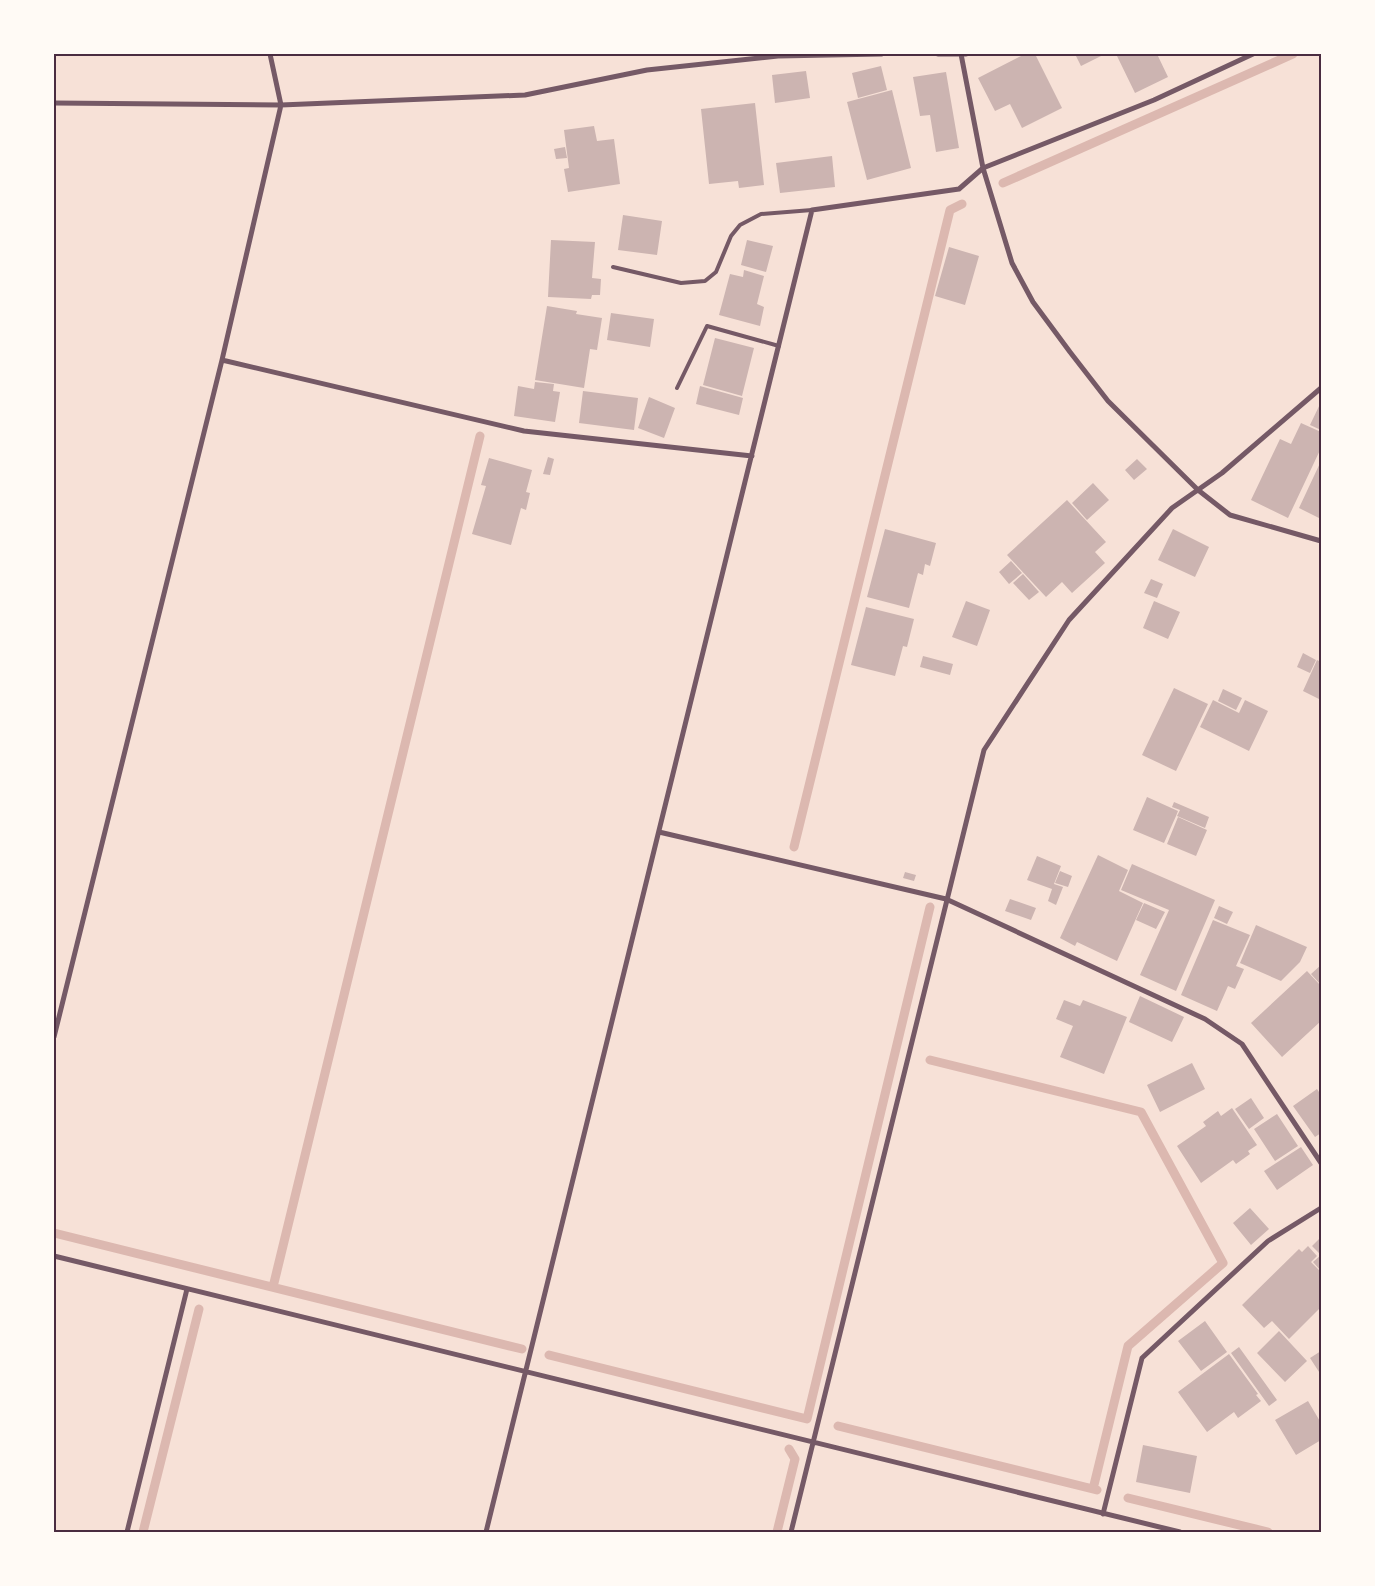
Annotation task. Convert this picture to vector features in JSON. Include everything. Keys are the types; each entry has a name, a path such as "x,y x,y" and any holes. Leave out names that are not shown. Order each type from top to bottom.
{"street":[{"path":"54,1037 222,360 281,106 270,54"},
{"path":"54,103 281,106 525,95 647,70 778,56 882,54"},
{"path":"938,54 966,54"},
{"path":"961,54 983,168 1012,263 1033,302 1108,401 1198,490 1230,515 1321,541"},
{"path":"486,1532 812,210 958,189 983,168 1154,100 1253,54"},
{"path":"222,360 524,431 752,456"},
{"path":"792,1532 984,750 1069,620 1172,508 1222,472 1321,388"},
{"path":"659,832 946,899 1206,1019 1242,1044 1321,1163"},
{"path":"1103,1514 1142,1358 1268,1241 1321,1208"},
{"path":"54,1256 814,1444 1180,1532"},
{"path":"127,1532 187,1289"}],"lane":[{"path":"613,267 681,283 706,281 716,272 731,236 740,225 761,214 812,210"},
{"path":"676,388 707,326 779,346"}],"building":[{"path":"1025,54 1035,54 1062,108 1022,128 1010,104 995,111 978,78"},
{"path":"1075,54 1105,54 1081,66"},
{"path":"1121,54 1157,54 1168,77 1135,93 1117,56"},
{"path":"881,66 887,90 858,98 852,73"},
{"path":"806,71 810,98 775,103 772,75"},
{"path":"946,72 959,148 936,152 930,115 920,116 913,77"},
{"path":"892,90 911,168 867,180 847,102"},
{"path":"755,103 764,185 739,188 738,181 709,184 701,109"},
{"path":"594,126 597,141 614,139 620,184 568,192 564,169 569,168 564,130"},
{"path":"565,147 567,158 556,159 554,149"},
{"path":"832,156 835,187 780,193 776,163"},
{"path":"623,215 662,221 657,255 618,250"},
{"path":"551,240 595,242 592,278 601,279 600,295 592,295 591,299 548,297"},
{"path":"747,240 773,246 766,272 741,265"},
{"path":"949,247 979,256 965,305 935,296"},
{"path":"744,270 764,276 757,304 764,307 760,326 719,315 730,274 743,277"},
{"path":"547,306 577,311 576,314 602,318 597,350 590,349 584,388 535,380"},
{"path":"611,313 654,319 650,347 607,340"},
{"path":"715,338 754,348 742,396 703,385"},
{"path":"535,382 554,384 553,391 560,392 555,422 514,416 518,386 534,389"},
{"path":"700,386 743,398 739,415 696,404"},
{"path":"583,391 638,398 634,430 579,423"},
{"path":"649,397 675,408 664,438 638,428"},
{"path":"1321,402 1321,430 1310,425"},
{"path":"1301,423 1321,432 1321,448 1288,518 1251,500 1280,439 1291,444"},
{"path":"548,457 554,459 550,475 543,474"},
{"path":"489,458 532,470 526,492 530,493 526,510 521,508 511,545 472,534 486,486 481,485"},
{"path":"1137,459 1147,469 1134,480 1125,470"},
{"path":"1321,461 1321,519 1299,508"},
{"path":"1093,483 1109,500 1087,520 1072,503"},
{"path":"1067,500 1106,542 1095,552 1105,563 1072,593 1062,582 1046,597 1007,555"},
{"path":"885,529 936,543 930,566 925,564 923,575 918,573 909,608 867,597"},
{"path":"1173,529 1209,547 1195,577 1158,560"},
{"path":"1011,561 1022,573 1009,584 999,572"},
{"path":"1023,574 1039,592 1029,600 1013,583"},
{"path":"1151,579 1163,584 1157,598 1144,593"},
{"path":"966,601 990,610 977,646 952,637"},
{"path":"1154,601 1180,612 1168,639 1143,628"},
{"path":"866,607 914,619 907,647 903,646 895,676 851,665"},
{"path":"1303,653 1316,660 1310,673 1297,667"},
{"path":"923,656 953,664 950,675 920,667"},
{"path":"1317,660 1321,662 1321,700 1303,691"},
{"path":"1174,688 1208,704 1176,771 1142,755"},
{"path":"1223,689 1242,698 1236,710 1218,701"},
{"path":"1213,700 1239,713 1245,700 1268,711 1249,751 1200,727"},
{"path":"1147,797 1178,811 1164,843 1133,830"},
{"path":"1174,802 1209,817 1205,828 1177,816 1180,810 1172,807"},
{"path":"1178,817 1207,830 1196,856 1167,844"},
{"path":"1098,855 1128,870 1119,891 1143,903 1117,961 1077,942 1075,946 1060,938"},
{"path":"1037,856 1061,866 1054,884 1063,887 1056,905 1048,901 1052,889 1027,880"},
{"path":"1132,864 1215,900 1176,991 1140,975 1169,910 1121,890"},
{"path":"1060,871 1072,876 1068,887 1055,883"},
{"path":"905,872 916,875 914,881 903,878"},
{"path":"1010,899 1036,908 1031,920 1005,911"},
{"path":"1144,903 1165,912 1156,929 1136,920"},
{"path":"1219,906 1233,912 1227,924 1214,918"},
{"path":"1213,920 1250,935 1236,966 1244,969 1235,989 1228,986 1217,1011 1181,995"},
{"path":"1256,925 1307,947 1300,962 1281,981 1240,963"},
{"path":"1321,965 1321,985 1311,974"},
{"path":"1307,971 1321,986 1321,1021 1282,1057 1251,1023"},
{"path":"1140,996 1184,1017 1172,1042 1129,1022"},
{"path":"1064,1000 1080,1006 1083,1000 1127,1017 1104,1074 1060,1057 1073,1026 1056,1019"},
{"path":"1192,1063 1205,1089 1160,1112 1147,1085"},
{"path":"1317,1089 1321,1095 1321,1133 1315,1137 1293,1106"},
{"path":"1251,1098 1264,1118 1249,1129 1235,1109"},
{"path":"1232,1108 1257,1145 1248,1151 1250,1154 1236,1164 1233,1160 1201,1183 1177,1146 1206,1126 1203,1122 1218,1111 1221,1116"},
{"path":"1277,1114 1298,1146 1275,1161 1254,1129"},
{"path":"1301,1147 1313,1165 1277,1190 1264,1171"},
{"path":"1250,1208 1269,1229 1251,1245 1233,1223"},
{"path":"1321,1237 1321,1255 1312,1246"},
{"path":"1308,1246 1317,1256 1311,1262 1321,1272 1321,1307 1289,1339 1272,1321 1264,1328 1242,1305 1299,1249 1302,1252"},
{"path":"1321,1255 1321,1271 1313,1262"},
{"path":"1205,1321 1227,1352 1201,1371 1178,1341"},
{"path":"1279,1331 1307,1361 1285,1382 1257,1353"},
{"path":"1239,1347 1277,1400 1269,1406 1231,1353"},
{"path":"1321,1351 1321,1375 1310,1358"},
{"path":"1229,1354 1261,1401 1238,1418 1234,1412 1207,1432 1178,1392"},
{"path":"1308,1401 1321,1423 1321,1440 1296,1455 1275,1420"},
{"path":"1143,1445 1197,1456 1190,1493 1136,1482"}],"waterway":[{"path":"1003,183 1293,54"},
{"path":"794,847 950,210 962,204"},
{"path":"273,1287 480,436"},
{"path":"549,1355 807,1419 930,907"},
{"path":"930,1060 1141,1112 1223,1263 1128,1346 1093,1489"},
{"path":"54,1233 522,1349"},
{"path":"143,1532 199,1309"},
{"path":"838,1426 1097,1490"},
{"path":"777,1532 795,1459 789,1449"},
{"path":"1128,1498 1268,1532"}]}
